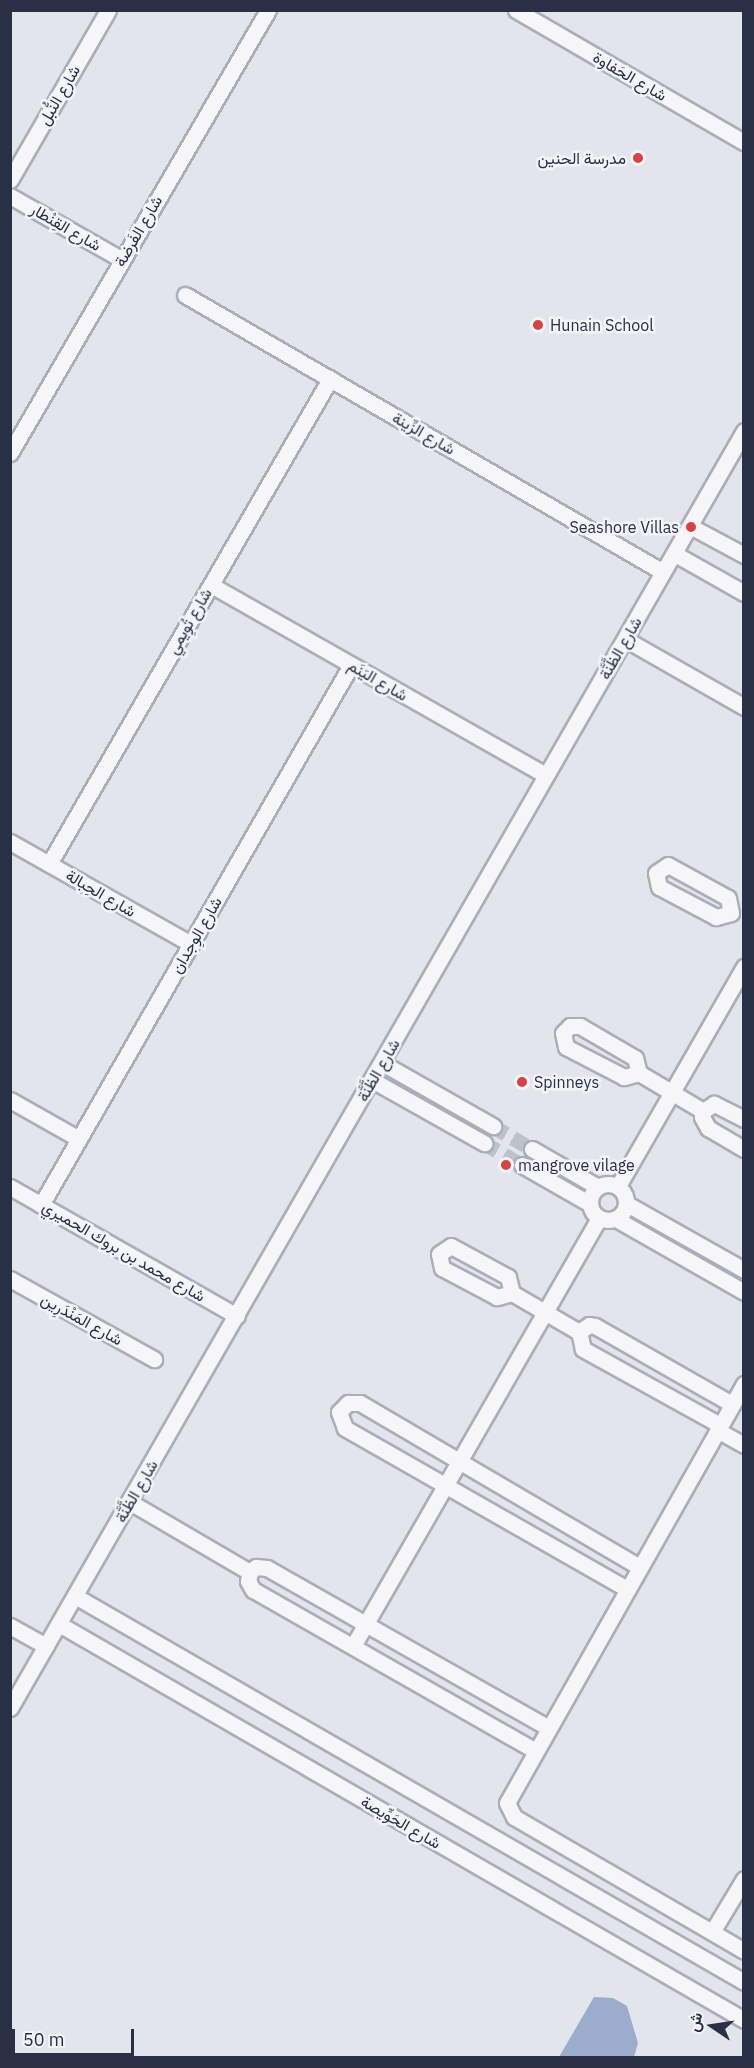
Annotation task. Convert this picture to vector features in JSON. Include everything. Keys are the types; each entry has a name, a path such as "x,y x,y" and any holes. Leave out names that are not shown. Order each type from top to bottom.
{"street":[{"name":"شارع النُّبل","path":"10,180 108,10"},
{"name":"شارع الفَرضة","path":"10,453 268,10"},
{"name":"شارع الحَفاوة","path":"516,10 744,142"},
{"name":"شارع القِنْطار","path":"10,196 121,259"},
{"name":"شارع الزِّينة","path":"185,295 663,572"},
{"name":"شارع تُوِيمي","path":"49,864 330,379"},
{"name":"شارع الظَّنَّة","path":"10,1708 744,431"},
{"path":"690,526 744,555"},
{"path":"675,554 744,593"},
{"name":"شارع اليَنَم","path":"210,585 546,776"},
{"path":"625,639 744,707"},
{"name":"شارع الوِجدان","path":"41,1204 351,665"},
{"name":"شارع الحِبالة","path":"10,842 191,944"},
{"path":"663,866 672,866 728,898 737,917 722,919 716,917 659,887 656,873 663,866"},
{"path":"618,1186 744,967"},
{"path":"639,1073 635,1058 580,1026 570,1026 563,1033 566,1047 624,1077 639,1073 703,1111"},
{"path":"382,1063 493,1126"},
{"path":"372,1080 484,1143"},
{"path":"10,1100 79,1139"},
{"path":"744,1119 720,1105 708,1106 703,1111 702,1117 708,1128 744,1149"},
{"path":"532,1149 598,1187"},
{"path":"522,1165 590,1204 599,1218"},
{"path":"590,1204 598,1187 608,1183 618,1186 627,1204 744,1270"},
{"name":"شارع محمد بن بروك الحميري","path":"10,1187 237,1316"},
{"path":"616,1219 627,1204"},
{"path":"599,1218 616,1219 744,1292"},
{"path":"353,1646 599,1218"},
{"path":"512,1293 512,1281 508,1277 455,1247 446,1247 439,1254 442,1268 497,1297 512,1293 545,1312 579,1332 583,1349 718,1427 744,1445"},
{"name":"شارع المَنْدَرِين","path":"10,1279 153,1359"},
{"path":"579,1332 589,1325 595,1326 732,1404"},
{"path":"744,1384 508,1797 508,1808 514,1817 744,1951"},
{"path":"627,1589 345,1428 339,1418 342,1406 360,1403 639,1567"},
{"path":"130,1502 250,1572"},
{"path":"534,1750 254,1590 248,1581 250,1572 256,1567 267,1568 547,1727"},
{"name":"شارع الحَوِّيصة","path":"75,1596 744,1982"},
{"name":"شارع الحَوِّيصة","path":"59,1624 744,2020"},
{"path":"10,1626 46,1646"},
{"path":"712,1932 744,1879"}],"water":[{"path":"594,1997 613,1998 627,2006 638,2043 634,2057 559,2057"}],"tunnel":[{"path":"493,1126 532,1149"},
{"path":"484,1143 522,1165"}],"place":[{"name":"مدرسة الحنين","path":"638,158"},
{"name":"Hunain School","path":"538,325"},
{"name":"Seashore Villas","path":"691,527"},
{"name":"Spinneys","path":"522,1082"},
{"name":"mangrove vilage","path":"506,1165"}]}
